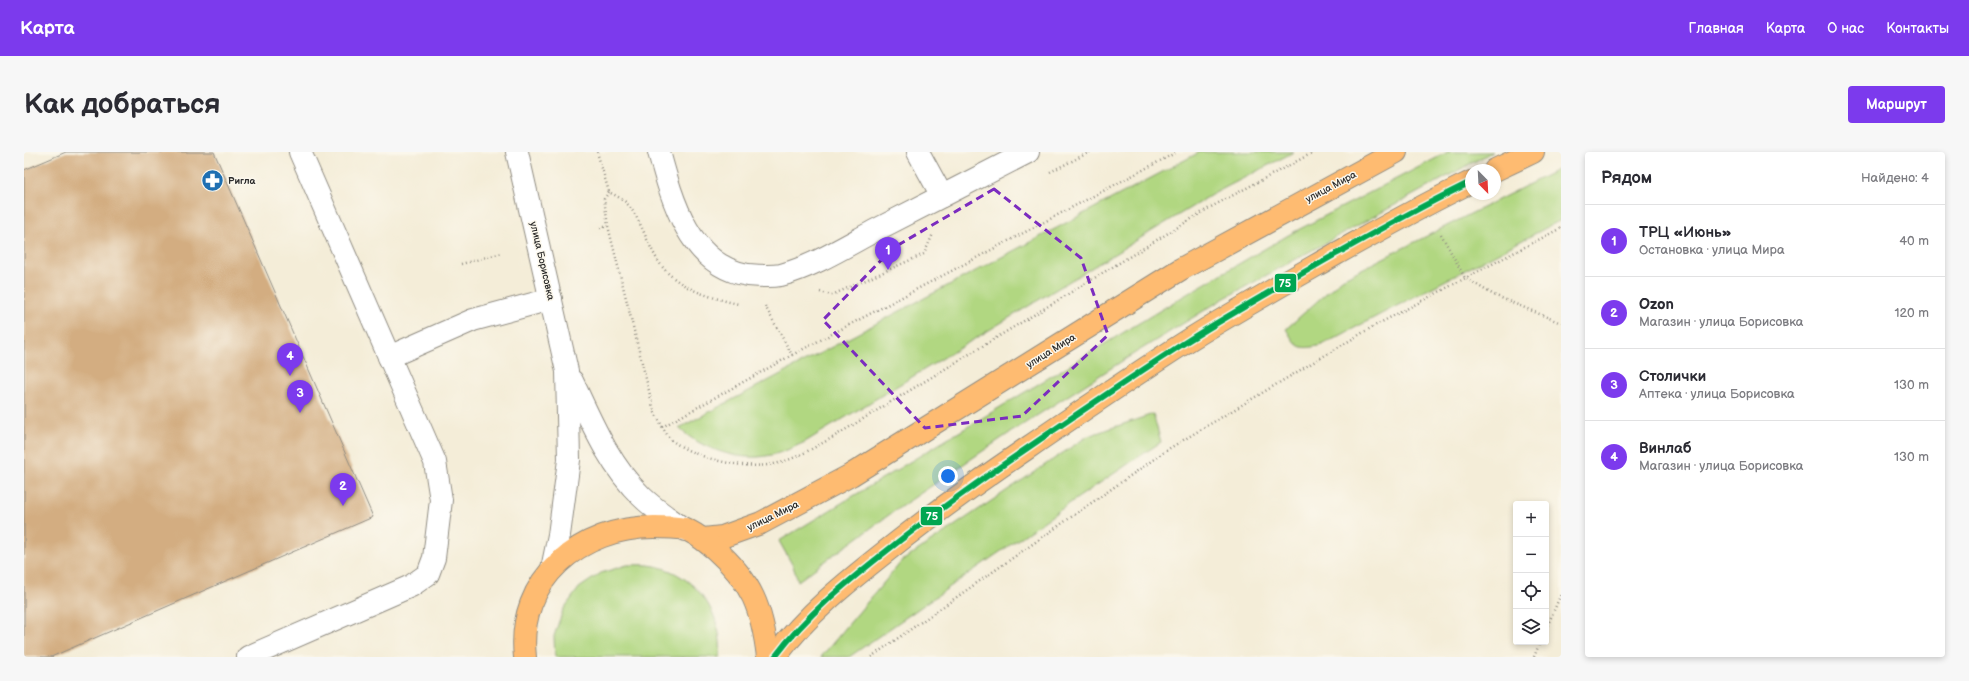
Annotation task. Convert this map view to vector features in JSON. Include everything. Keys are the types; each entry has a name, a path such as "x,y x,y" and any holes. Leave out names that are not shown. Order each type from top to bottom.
{"main road":[{"name":"улица Мира","path":"521,652 529,610 540,585 568,553 600,537 622,530 642,527 722,537 761,523 851,475 1181,269 1396,152"},
{"path":"1501,167 1533,152"},
{"path":"775,657 791,635 817,608 847,582 922,524 1062,425 1189,340 1264,295 1426,204 1465,185"},
{"path":"694,534 730,563 753,593 765,629 768,657"}],"street":[{"path":"248,657 411,586 428,574 435,551 441,500 435,462 300,152"},
{"name":"улица Борисовка","path":"518,152 567,371 569,460 559,535 552,570"},
{"path":"659,152 681,216 692,238 701,250 713,260 727,268 742,274 762,277 779,275 799,269 1028,152"},
{"path":"918,152 942,196"},
{"path":"389,357 474,320 551,299"},
{"name":"улица Борисовка","path":"567,371 593,425 621,472 641,496 694,534"}],"path":[{"path":"597,152 608,192 604,199 608,226 654,411 662,427 673,441 693,452 737,464 754,466 775,464 798,455 830,439 1211,207 1314,152"},
{"path":"662,427 792,355 1177,152"},
{"path":"600,228 608,226"},
{"path":"871,657 1170,448 1374,326 1561,228"},
{"path":"1441,234 1465,278 1494,295 1561,323"},
{"path":"461,264 502,253"},
{"path":"765,306 792,355"},
{"path":"1549,622 1561,594"},
{"path":"1534,657 1539,645"}],"highlighted area":[{"path":"994,189 1081,258 1108,335 1022,416 925,428 823,320 893,248"}],"green space":[{"path":"1200,152 1294,152 1213,194 805,442 794,447 776,454 758,457 737,456 705,446 679,428"},
{"path":"1448,152 1492,152 1470,164 1465,164 1465,167 1223,299 1127,358 1005,436 893,512 798,581 793,566 779,541 1192,291 1292,233"},
{"path":"1561,168 1561,220 1322,345 1304,347 1293,341 1286,329 1342,279 1498,200 1501,200 1501,198"},
{"path":"1153,414 1161,442 1076,499 849,657 821,657 902,561 1088,436"},
{"path":"627,565 652,565 670,571 683,578 695,588 705,599 712,612 720,641 720,657 555,657 554,636 563,610 579,588 601,573"}],"building":[{"path":"66,152 214,152 373,517 51,657 24,657 24,170"}],"transit line":[{"name":"75","path":"775,657 787,641 828,599 906,536 1008,461 1127,380 1225,318 1386,226 1465,185"}],"place":[{"name":"Ригла","path":"212,181"},
{"name":"ТРЦ «Июнь»","path":"888,270"},
{"name":"Винлаб","path":"290,376"},
{"name":"Столички","path":"300,413"},
{"name":"Ozon","path":"343,506"}]}
